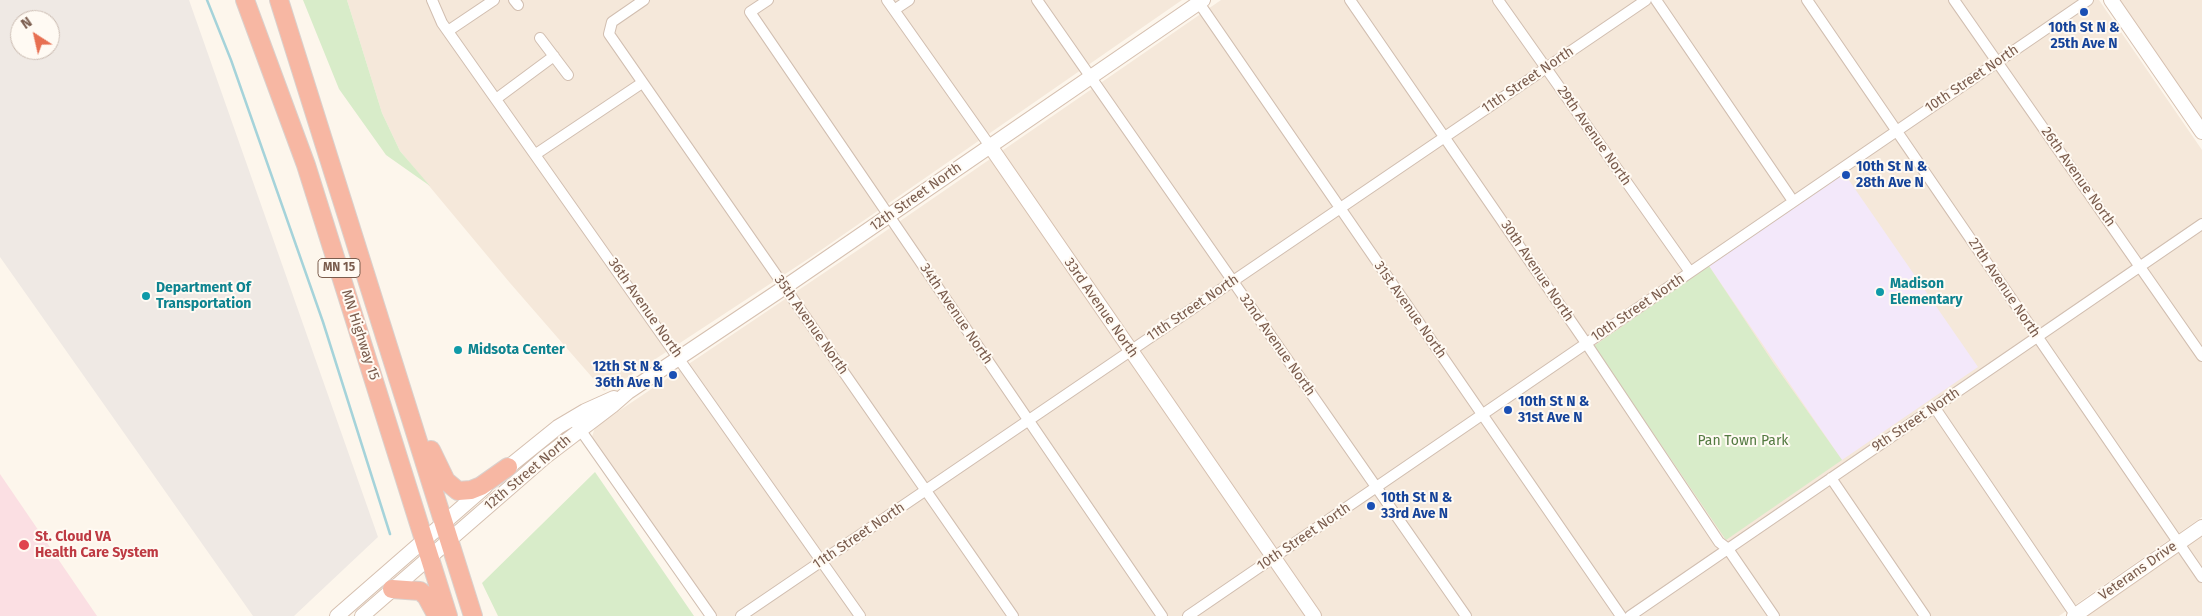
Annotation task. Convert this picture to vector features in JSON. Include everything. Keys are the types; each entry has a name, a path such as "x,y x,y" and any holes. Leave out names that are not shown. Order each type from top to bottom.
{"highway":[{"name":"MN Highway 15","path":"245,0 306,165 448,616"},
{"name":"MN Highway 15","path":"279,0 472,616"},
{"path":"381,323 425,435 446,481 458,491 471,490 481,486 508,467"},
{"path":"392,589 420,591 426,596 437,616"}],"street":[{"name":"36th Avenue North","path":"432,0 442,23 860,616"},
{"path":"448,31 494,0"},
{"name":"35th Avenue North","path":"644,0 612,22 609,34 1013,616"},
{"name":"34th Avenue North","path":"768,0 750,12 1162,616"},
{"name":"33rd Avenue North","path":"887,0 1314,616"},
{"path":"894,10 909,0"},
{"name":"32nd Avenue North","path":"1037,0 1466,616"},
{"name":"30th Avenue North","path":"1350,0 1586,343 1719,542 1728,549 1774,616"},
{"name":"29th Avenue North","path":"1498,0 1690,272"},
{"name":"11th Street North","path":"741,616 1646,0"},
{"path":"1656,0 1793,201"},
{"name":"27th Avenue North","path":"1806,0 2202,577"},
{"name":"26th Avenue North","path":"1954,0 2202,356"},
{"name":"10th Street North","path":"1188,616 2088,0"},
{"path":"2111,0 2202,132"},
{"name":"12th Street North","path":"362,616 545,457 628,392 785,287 1201,2"},
{"name":"31st Avenue North","path":"1201,2 1340,208 1621,616"},
{"path":"540,38 568,75"},
{"path":"496,99 554,56"},
{"path":"536,154 642,83"},
{"name":"9th Street North","path":"1630,616 2202,224"},
{"name":"12th Street North","path":"337,616 508,467 572,418 628,392"},
{"path":"1935,408 2075,616"},
{"path":"572,418 711,616"},
{"path":"1831,478 1925,616"},
{"name":"Veterans Drive","path":"2075,616 2202,527"}],"shaded area":[{"path":"0,0 189,0 378,537 294,616 253,616 0,257"},
{"path":"347,0 1182,0 811,257 604,391 510,283 400,151 382,113"},
{"path":"1221,0 2099,0 2202,150 2202,517 2059,616 716,616 592,437 595,427 861,248"},
{"path":"2118,0 2202,0 2202,122"},
{"path":"1844,173 1978,367 1842,460 1709,266"},
{"name":"St. Cloud VA Health Care System","path":"0,474 97,616 0,616"},
{"path":"2202,537 2202,616 2087,616"}],"green space":[{"path":"303,0 347,0 382,113 400,151 430,186 386,155 339,89"},
{"name":"Pan Town Park","path":"1709,266 1774,364 1842,460 1726,540 1594,346"},
{"path":"595,472 694,616 498,616 482,583"}],"waterway":[{"path":"207,0 231,60 323,322 390,534"}],"place":[{"name":"10th St N & 25th Ave N","path":"2084,12"},
{"name":"10th St N & 28th Ave N","path":"1846,175"},
{"name":"Madison Elementary","path":"1880,292"},
{"name":"Department Of Transportation","path":"146,296"},
{"name":"Midsota Center","path":"458,350"},
{"name":"12th St N & 36th Ave N","path":"673,375"},
{"name":"10th St N & 31st Ave N","path":"1508,410"},
{"name":"10th St N & 33rd Ave N","path":"1371,506"},
{"name":"St. Cloud VA Health Care System","path":"24,545"}]}
